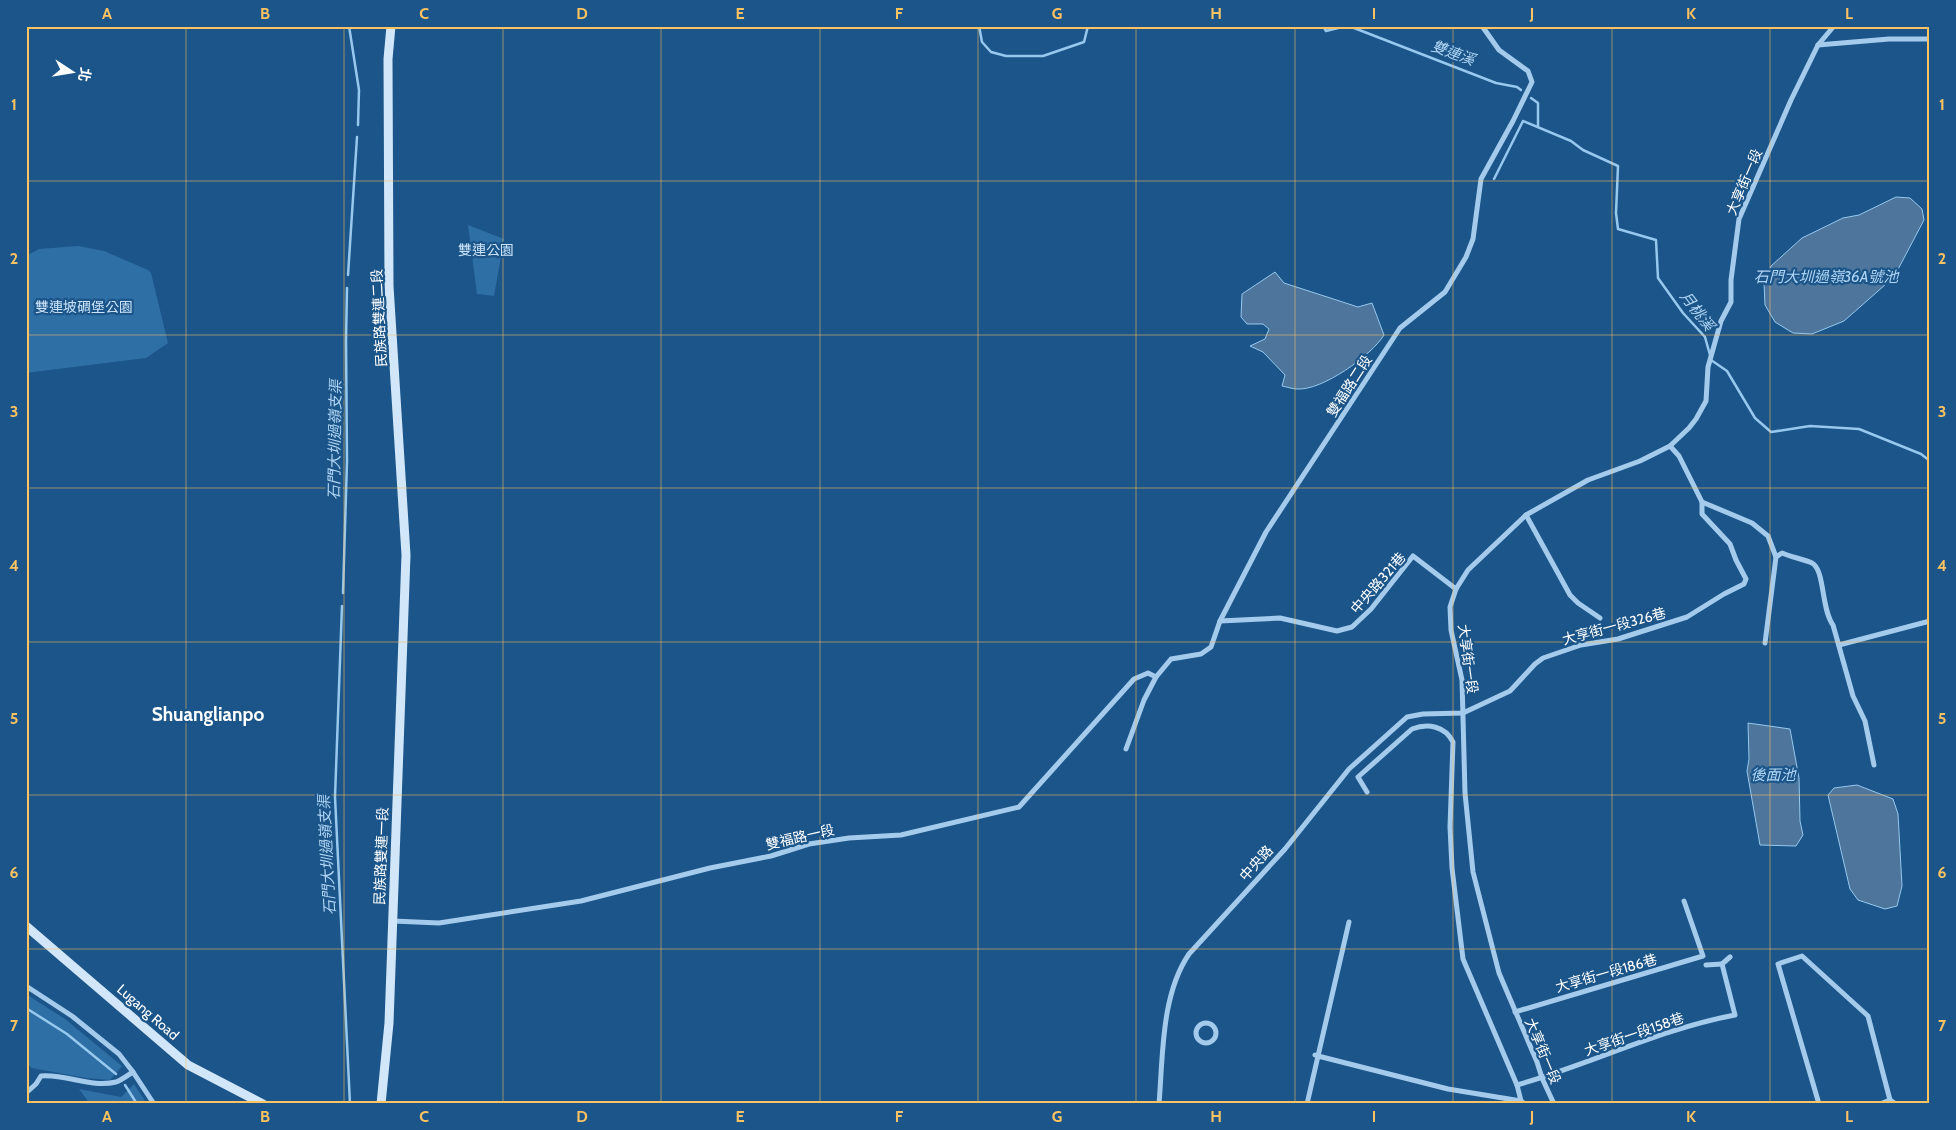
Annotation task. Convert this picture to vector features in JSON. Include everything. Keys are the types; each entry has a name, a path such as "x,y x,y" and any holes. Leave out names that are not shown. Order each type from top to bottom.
{"main road":[{"name":"民族路雙連二段","path":"391,26 388,68 389,286 406,555 405,609"},
{"name":"民族路雙連一段","path":"381,1104 388,1023 393,921 405,609"},
{"name":"Lugang Road","path":"26,926 188,1065 263,1104"}],"street":[{"name":"雙福路二段","path":"1126,749 1144,700 1156,676 1171,659 1201,654 1211,648 1220,621 1266,532 1400,328 1445,292 1466,257 1473,239 1481,179 1514,121 1532,82 1528,71 1500,50 1482,26"},
{"name":"大享街一段","path":"1554,1104 1499,973 1473,872 1465,793 1462,680 1450,607 1456,589 1468,570 1526,515 1588,480 1640,461 1670,446 1689,428 1703,408 1708,393 1708,367 1717,334 1732,296 1731,280 1739,219 1791,100 1818,45 1834,26"},
{"path":"1818,45 1870,40 1930,39"},
{"path":"1670,446 1679,456 1702,502 1752,523 1768,536 1776,557 1765,643"},
{"name":"大享街一段326巷","path":"1463,713 1510,691 1543,658 1581,645 1618,639 1687,617 1744,584 1746,579 1730,544 1702,514 1702,502"},
{"path":"1526,515 1570,595 1600,618"},
{"path":"1776,557 1782,553 1813,564 1819,570 1827,617 1833,624 1853,696 1865,721 1874,765"},
{"name":"中央路321巷","path":"1220,621 1280,618 1337,631 1352,627 1371,609 1413,556 1456,589"},
{"path":"1839,645 1930,621"},
{"name":"雙福路一段","path":"393,921 439,923 581,901 710,868 771,856 809,844 850,838 901,835 1019,806 1134,679 1148,673 1156,676"},
{"name":"中央路","path":"1159,1104 1168,1011 1180,968 1189,954 1285,849 1349,769 1407,717 1423,714 1463,713"},
{"path":"1316,1056 1448,1089 1523,1102 1518,1085 1467,972 1463,959 1452,868 1450,827 1453,742 1450,736 1444,730 1434,727 1422,726 1412,729 1358,777 1367,792"},
{"name":"大享街一段186巷","path":"1514,1012 1703,956 1684,901"},
{"path":"1307,1104 1316,1056 1349,922"},
{"path":"1819,1104 1778,964 1802,956 1868,1016 1890,1100 1896,1104"},
{"path":"1706,965 1722,964 1730,957"},
{"name":"大享街一段158巷","path":"1518,1085 1644,1040 1736,1015 1722,964"},
{"path":"26,986 88,1029 119,1054 154,1104"},
{"path":"26,1093 42,1076 51,1075 94,1084 117,1082 133,1072"},
{"path":"1880,1104 1890,1100"}],"green space":[{"name":"雙連公園","path":"468,225 504,239 494,296 477,294"},
{"name":"雙連坡碉堡公園","path":"78,246 104,251 151,273 168,343 146,358 26,373 26,256 39,249"},
{"path":"26,994 65,1019 122,1066 110,1080 86,1078 32,1068 26,1063"},
{"path":"134,1084 147,1104 90,1104 79,1089 121,1097"}],"water":[{"name":"石門大圳過嶺36A號池","path":"1896,197 1910,198 1922,209 1924,220 1894,277 1844,321 1812,334 1793,333 1775,322 1765,305 1764,282 1771,266 1802,238 1843,218 1859,215"},
{"path":"1275,272 1284,283 1358,307 1372,303 1384,335 1369,352 1332,378 1307,388 1295,389 1282,386 1285,375 1263,352 1250,346 1265,339 1269,329 1263,324 1247,324 1241,317 1242,294"},
{"name":"後面池","path":"1748,723 1790,729 1799,778 1800,821 1803,835 1796,846 1760,845 1747,771 1749,759"},
{"path":"1857,785 1893,799 1898,814 1902,886 1897,906 1885,909 1858,900 1850,889 1828,795 1834,788"}],"waterway":[{"name":"石門大圳過嶺支渠","path":"349,26 359,90 358,125"},
{"name":"雙連溪","path":"979,26 982,42 991,52 1006,56 1043,56 1084,42 1088,26"},
{"name":"雙連溪","path":"1323,26 1326,31 1346,26"},
{"name":"雙連溪","path":"1349,26 1496,83 1517,87 1521,90"},
{"name":"雙連溪","path":"1531,98 1538,103 1538,126"},
{"name":"月桃溪","path":"1494,179 1523,121 1571,141 1583,150 1618,166 1616,213 1618,229 1656,240 1658,278 1683,313 1705,337 1710,355"},
{"name":"石門大圳過嶺支渠","path":"348,275 357,137"},
{"name":"石門大圳過嶺支渠","path":"343,593 347,461 347,288"},
{"name":"月桃溪","path":"1711,360 1727,371 1755,418 1771,432 1810,426 1859,429 1921,454 1930,461"},
{"name":"石門大圳過嶺支渠","path":"342,606 335,797 350,1104"},
{"name":"石門大圳過嶺支渠","path":"26,1008 67,1034 116,1074"},
{"name":"石門大圳過嶺支渠","path":"125,1085 137,1104"}],"district":[{"name":"Shuanglianpo","path":"208,714"}]}
